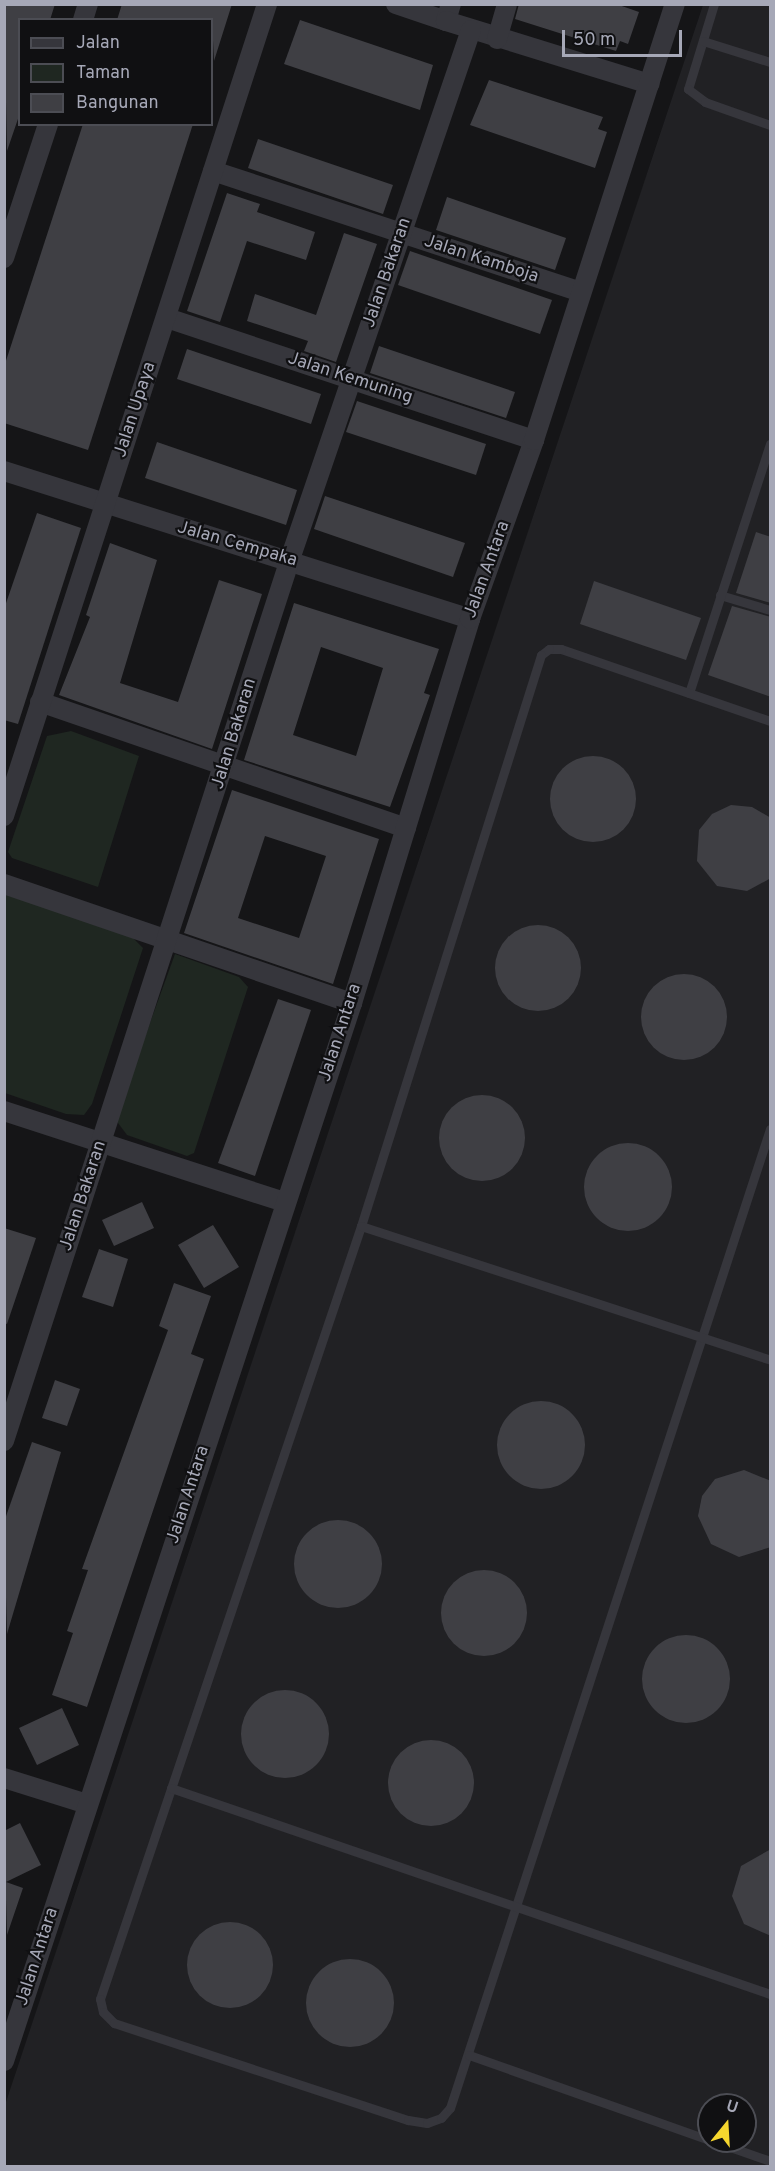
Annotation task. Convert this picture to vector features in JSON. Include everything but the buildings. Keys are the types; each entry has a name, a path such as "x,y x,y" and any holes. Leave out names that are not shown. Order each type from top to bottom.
{"street":[{"name":"Jalan Upaya","path":"4,816 267,4"},
{"path":"396,4 448,13 471,30 496,39 649,84"},
{"path":"496,39 507,4"},
{"name":"Jalan Antara","path":"4,2061 284,1202 352,1003 470,619 534,440 579,291 675,4"},
{"name":"Jalan Bakaran","path":"4,1441 226,766 290,559 471,30"},
{"path":"4,258 47,126"},
{"name":"Jalan Kamboja","path":"213,171 579,291"},
{"name":"Jalan Kemuning","path":"167,318 534,440"},
{"name":"Jalan Cempaka","path":"4,471 104,506 290,559 470,619"},
{"path":"40,702 406,828"},
{"path":"4,884 352,1003"},
{"path":"4,1111 284,1202"},
{"path":"4,1778 87,1804"}],"lane":[{"path":"714,4 689,80 693,97 771,125"},
{"path":"703,41 771,62"},
{"path":"689,693 771,444"},
{"path":"720,595 771,610"},
{"path":"771,721 561,650 549,649 541,655 361,1226 100,1999 103,2012 114,2023 427,2123 441,2118 450,2108 705,1338 771,1129"},
{"path":"361,1226 771,1360"},
{"path":"171,1788 771,1994"},
{"path":"469,2055 697,2135"},
{"path":"746,2153 771,2162"}],"shaded area":[{"path":"703,5 770,5 770,2166 5,2166 5,2105"}],"green space":[{"path":"71,731 139,756 98,887 12,858 8,852 47,736"},
{"path":"5,893 132,937 143,948 92,1104 84,1115 66,1114 5,1093"},
{"path":"175,954 239,977 248,987 194,1153 187,1156 127,1135 118,1123 118,1111"}]}
